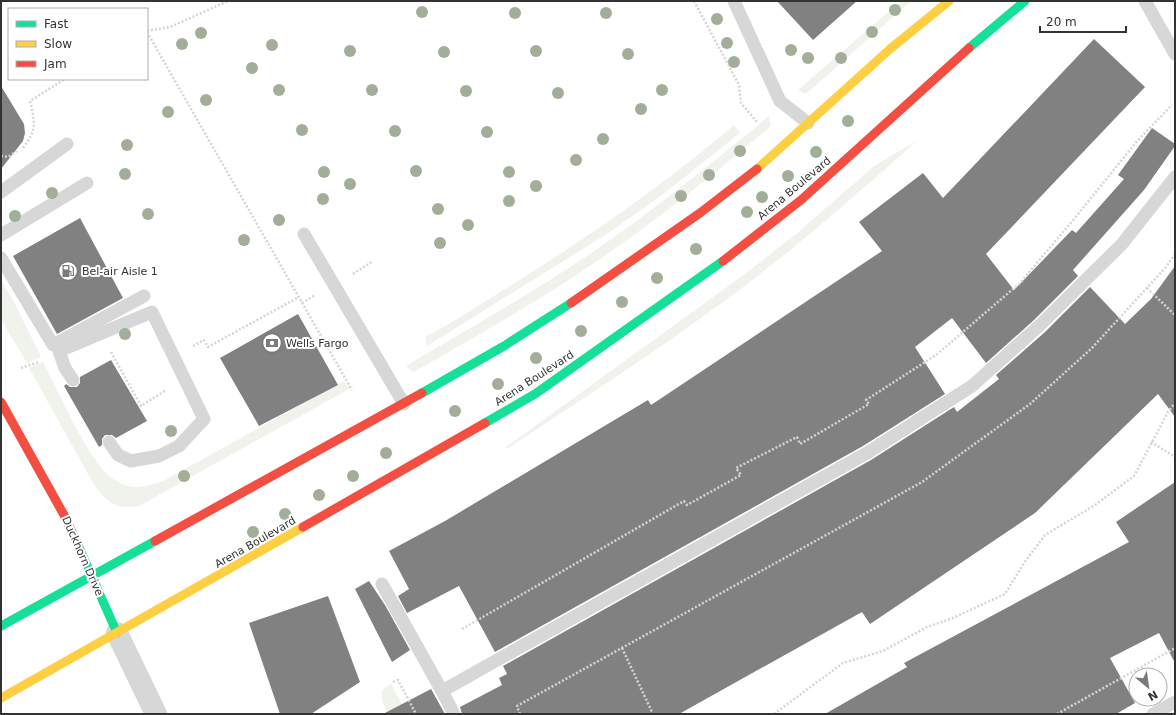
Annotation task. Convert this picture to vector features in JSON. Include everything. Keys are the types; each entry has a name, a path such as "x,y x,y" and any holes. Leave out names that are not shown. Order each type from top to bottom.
{"main road":[{"path":"1,626 404,404 504,346 603,282 706,209 757,169 890,50 949,1"},
{"name":"Arena Boulevard","path":"1,698 429,456 535,394 632,327 730,256 801,200 965,51 1026,1"},
{"name":"Duckhorn Drive","path":"1,402 64,515 117,633"}],"street":[{"name":"Duckhorn Drive","path":"117,633 156,714"}],"lane":[{"path":"734,1 780,101 808,123"},
{"path":"1145,1 1175,54"},
{"path":"1,192 67,144"},
{"path":"442,691 867,454 972,386 1039,326 1122,244 1175,178"},
{"path":"1,235 87,183"},
{"path":"304,234 404,404"},
{"path":"1,258 52,345 144,296"},
{"path":"73,380 65,368 59,351 152,312 204,419 179,446 159,456 131,461 118,455 109,442"},
{"path":"382,584 454,714"},
{"path":"1154,714 1175,702"}],"path":[{"path":"148,31 170,27 228,1"},
{"path":"694,1 739,84 741,102 757,122"},
{"path":"148,33 352,390"},
{"path":"1,156 8,157 23,148 32,136 35,122 30,101 62,80"},
{"path":"462,630 684,501 687,505 741,475 736,468 797,437 800,444 869,404 866,400 936,355 1020,283 1074,220 1138,140 1172,105"},
{"path":"520,714 517,706 922,482 1030,404 1092,348 1147,288 1175,254"},
{"path":"1147,288 1175,315"},
{"path":"774,714 843,662 883,651 927,627 953,618 1005,594 1024,563 1044,535 1095,505 1134,476 1151,442 1175,402"},
{"path":"1151,442 1175,457"},
{"path":"622,648 653,714"},
{"path":"1057,714 1175,648"},
{"path":"393,682 398,680 416,714"}],"shaded area":[{"path":"901,1 911,1 806,94 798,90"},
{"path":"769,116 771,126 723,166 674,205 572,278 473,338 413,372 406,366 535,289 610,240 691,180"},
{"path":"734,125 740,133 662,195 610,232 427,346 425,337 460,317 574,245 656,187"},
{"path":"918,140 824,222 752,280 646,357 507,449 506,447 742,276 795,235 874,166"},
{"path":"1,280 15,304 41,357 27,363 1,320"},
{"path":"43,362 83,441 99,465 116,481 133,487 147,486 165,480 344,381 349,389 139,506 122,507 109,501 98,491 29,368"},
{"path":"391,684 407,714 388,714 382,701 382,690"}],"building":[{"path":"777,1 857,1 813,40"},
{"path":"1094,39 1145,87 986,254 1014,290 1072,230 1076,233 1124,179 1118,175 1152,128 1175,144 1175,146 1144,190 1073,270 1078,276 1034,320 986,363 952,318 915,347 945,394 863,446 495,652 459,586 407,613 398,596 409,589 389,551 445,521 648,400 651,405 882,251 859,222 923,173 943,198"},
{"path":"1,86 24,124 25,133 23,141 1,169"},
{"path":"80,218 123,298 57,334 13,256"},
{"path":"1175,266 1175,417 1158,394 1035,513 870,624 862,612 679,714 462,714 460,707 502,685 499,678 507,674 503,666 871,460 954,407 957,412 999,379 996,375 1045,332 1090,287 1125,324 1151,299"},
{"path":"298,314 338,385 259,426 220,358"},
{"path":"111,360 147,421 116,438 112,435 105,435 102,439 102,445 99,447 64,386 66,384 70,387 77,387 80,383 80,377"},
{"path":"1175,482 1175,663 1159,633 1110,658 1128,690 1128,707 1116,714 825,714 907,667 904,663 1129,542 1116,522"},
{"path":"369,581 385,605 410,650 392,662 355,589"},
{"path":"328,596 360,682 311,714 280,714 249,623"},
{"path":"431,689 445,714 383,714"}],"traffic: fast":[{"path":"969,48 1025,1"},
{"path":"485,423 535,394 723,261"},
{"path":"422,393 504,346 571,303"},
{"path":"1,626 155,541"},
{"path":"78,545 117,633"}],"traffic: slow":[{"path":"757,169 890,49 949,1"},
{"path":"1,698 303,527"}],"traffic: jam":[{"path":"723,261 801,200 969,48"},
{"path":"571,303 700,213 757,169"},
{"path":"155,541 422,393"},
{"path":"1,402 64,515 78,545"},
{"path":"303,527 485,423"}],"place":[{"name":"Bel-air Aisle 1","path":"68,271"},
{"name":"Wells Fargo","path":"272,343"}]}
